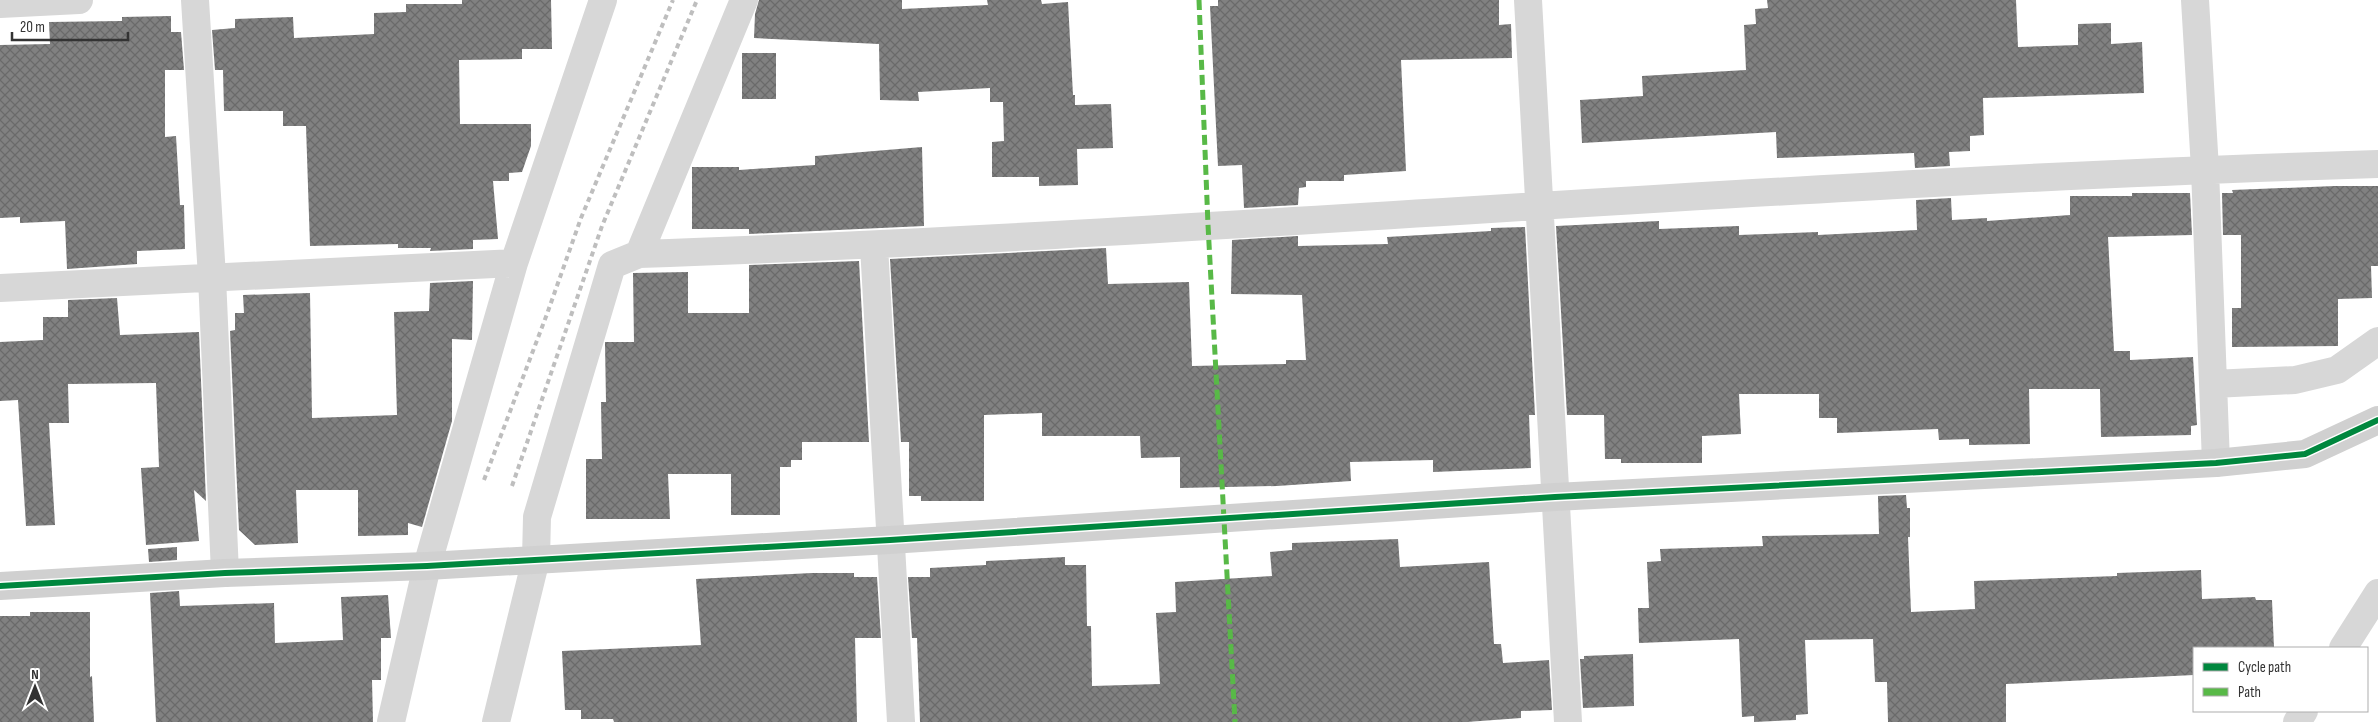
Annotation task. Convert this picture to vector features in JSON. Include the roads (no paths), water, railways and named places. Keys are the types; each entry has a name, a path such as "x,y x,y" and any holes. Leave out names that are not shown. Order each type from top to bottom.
{"street":[{"path":"0,4 79,0"},
{"path":"195,0 212,277 224,574"},
{"path":"391,722 427,566 514,262 603,0"},
{"path":"639,254 744,0"},
{"path":"1528,0 1568,722"},
{"path":"2195,0 2205,169 2216,463"},
{"path":"496,722 536,559 537,518 612,265 639,254 874,246 1538,205 2205,169 2378,164"},
{"path":"874,246 901,722"},
{"path":"0,288 514,262"},
{"path":"2214,384 2295,380 2337,370 2378,341"},
{"path":"0,586 224,574 427,566 890,540 1555,498 2216,463 2305,454 2377,424"},
{"path":"2344,647 2378,593"}],"railway":[{"path":"484,480 581,218 673,0"},
{"path":"512,486 602,226 697,0"}]}
